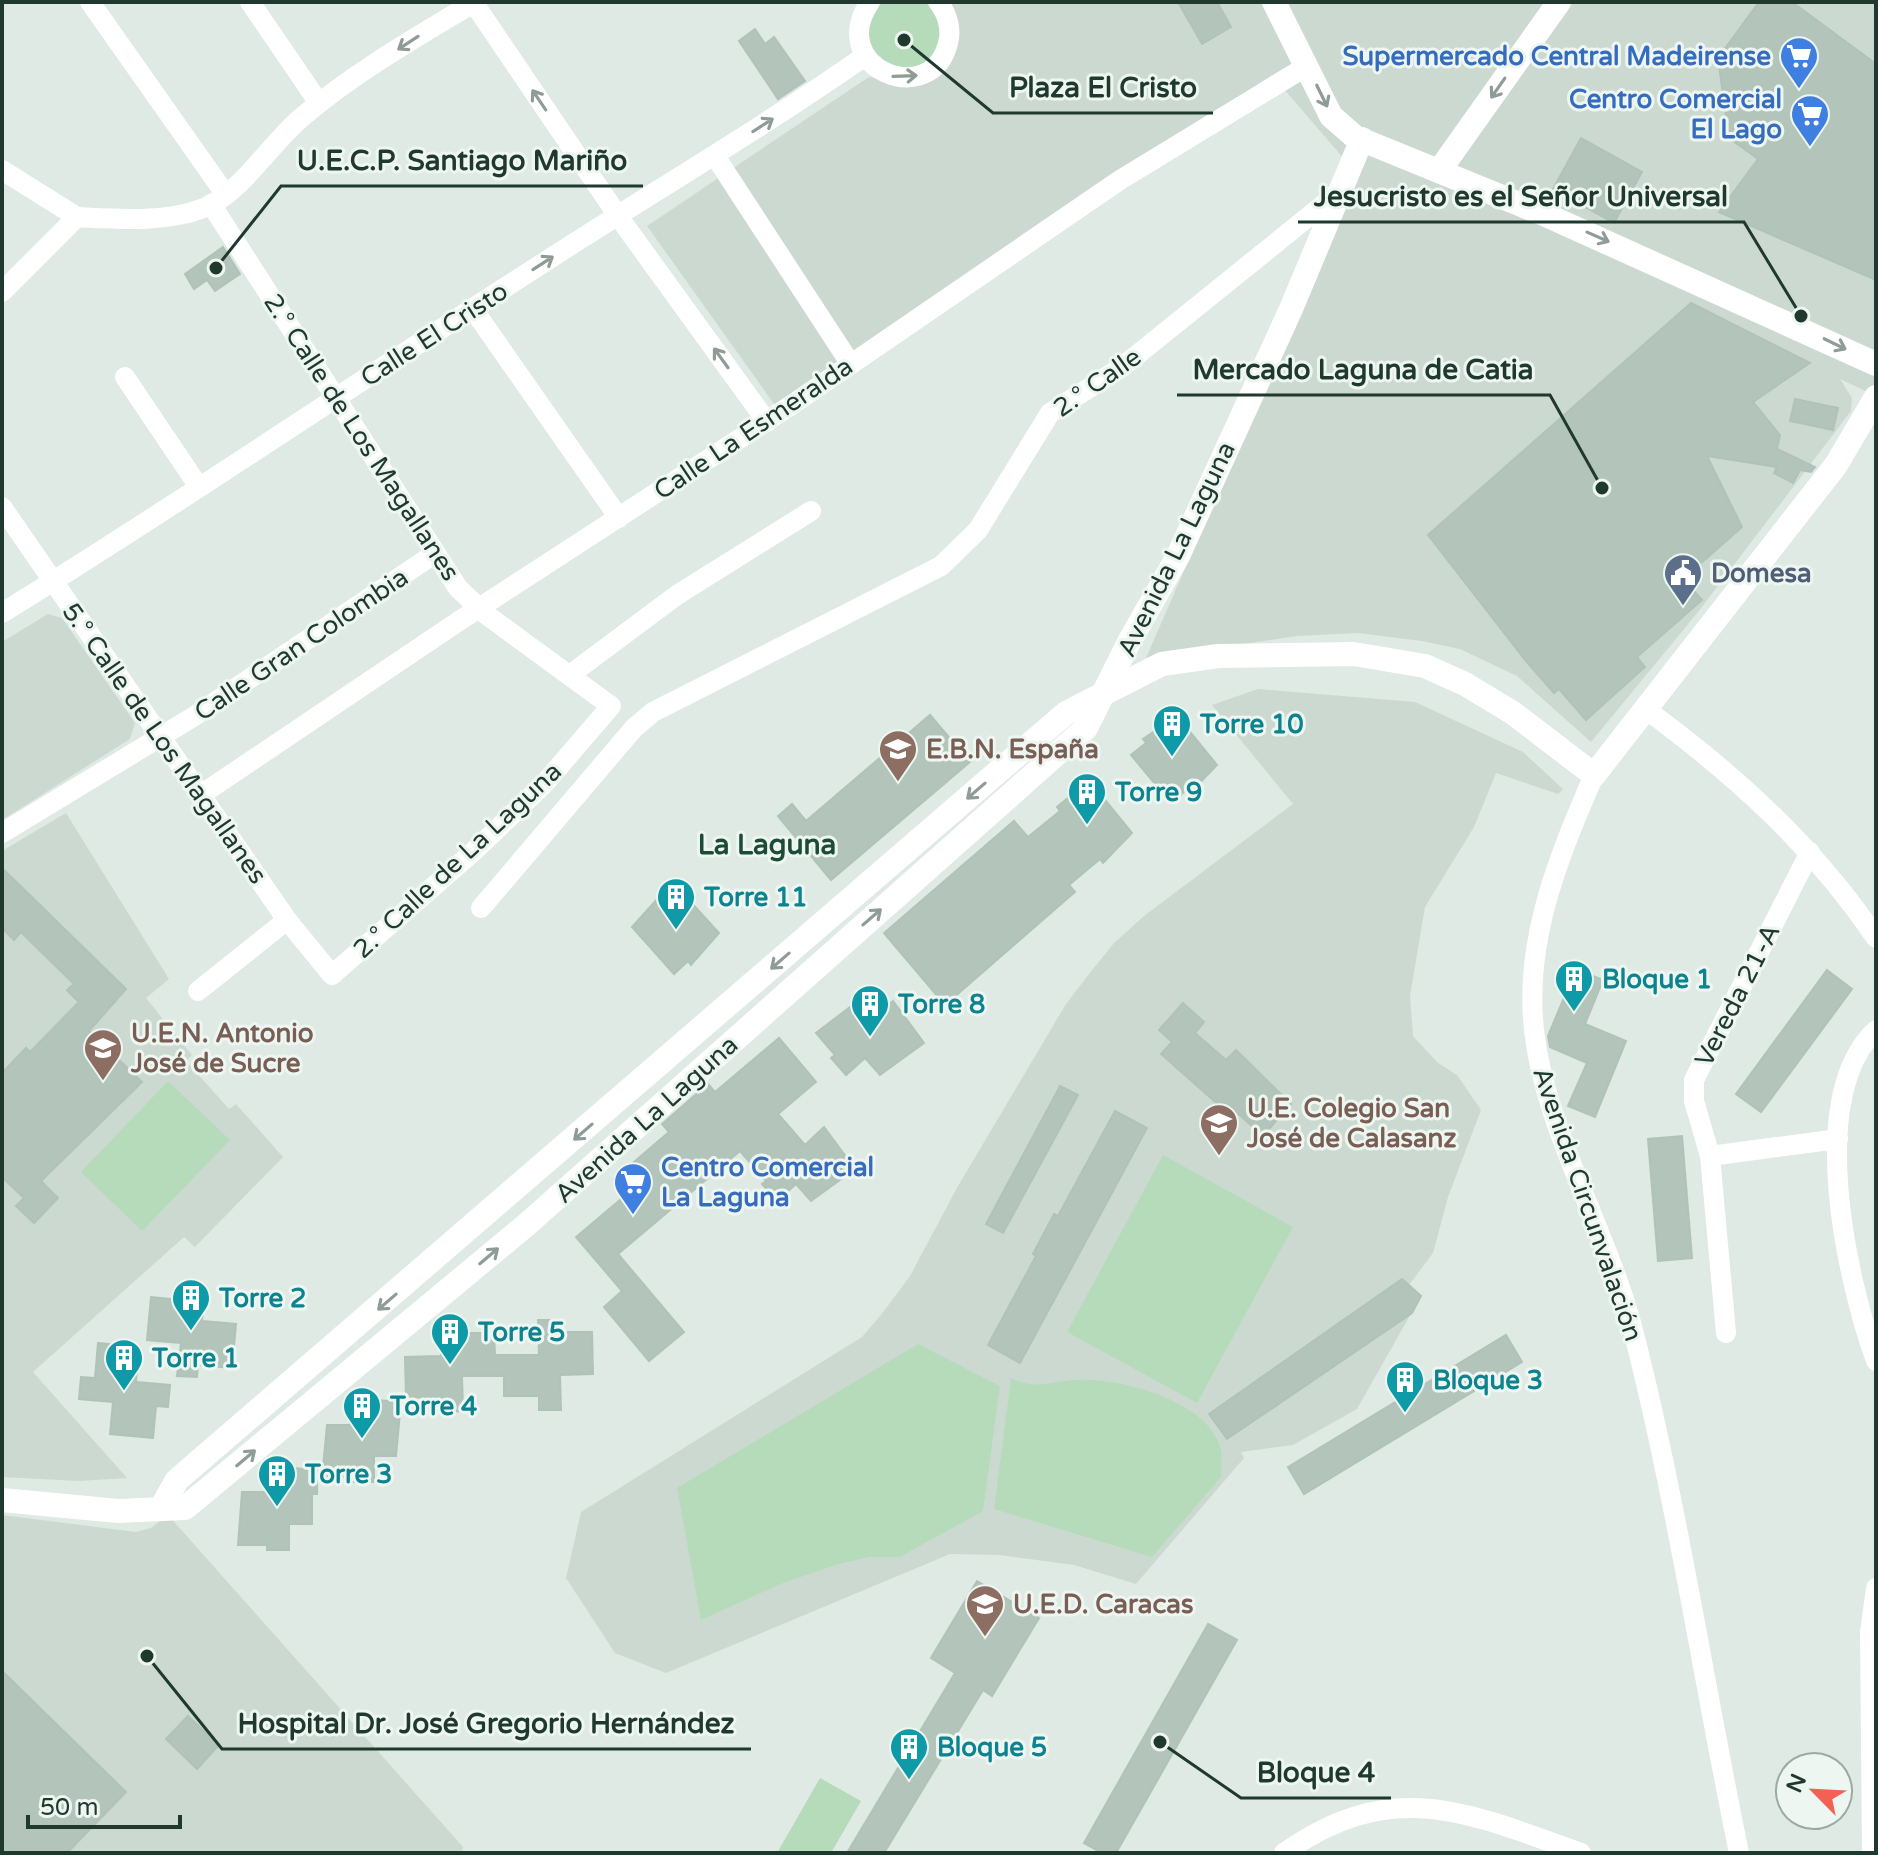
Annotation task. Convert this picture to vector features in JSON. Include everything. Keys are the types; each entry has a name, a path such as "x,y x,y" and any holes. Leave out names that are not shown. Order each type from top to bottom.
{"street":[{"name":"2.° Calle de Los Magallanes","path":"90,2 218,199 434,554 478,609 611,706"},
{"path":"250,2 319,103"},
{"path":"2,170 77,217 122,219 184,214 218,199 319,103 473,2 618,216 767,422"},
{"path":"870,2 859,24 861,47 874,67 895,77 918,76 938,62 949,41 946,5"},
{"path":"1274,2 1331,116 1341,128 1740,300 1876,364"},
{"path":"1439,171 1559,2"},
{"name":"Calle El Cristo","path":"2,613 715,156 865,56"},
{"name":"Calle La Esmeralda","path":"202,794 478,609 767,422 1120,180 1307,66"},
{"name":"Avenida La Laguna","path":"2,1500 118,1511 185,1508 525,1226 1086,728 1129,642 1178,556 1362,139"},
{"path":"715,156 850,363"},
{"name":"2.° Calle","path":"843,618 941,566 962,548 978,530 1050,413 1122,367 1339,192"},
{"path":"2,292 77,217"},
{"path":"473,309 619,518"},
{"path":"125,377 199,487"},
{"name":"Avenida Circunvalación","path":"1739,1853 1666,1478 1633,1331 1619,1281 1539,1071 1533,1017 1539,931 1558,860 1594,775 1836,465 1875,408"},
{"name":"5.° Calle de Los Magallanes","path":"2,507 287,920 332,975"},
{"path":"571,674 677,595 811,511"},
{"name":"Calle Gran Colombia","path":"2,833 161,736 434,554"},
{"name":"2.° Calle de La Laguna","path":"481,908 634,728 653,712 843,618"},
{"name":"Avenida La Laguna","path":"161,1508 177,1480 1066,713 1162,664 1218,656 1354,654 1425,666 1465,684 1513,713 1594,775"},
{"name":"2.° Calle de La Laguna","path":"332,975 534,794 611,706"},
{"path":"1644,708 1713,758 1810,852 1876,938"},
{"name":"Vereda 21-A","path":"1726,1333 1710,1156 1694,1101 1694,1080 1810,852"},
{"path":"198,991 287,920"},
{"path":"1876,1030 1856,1053 1848,1074 1838,1139 1837,1170 1846,1259 1858,1310 1876,1361"},
{"path":"1710,1156 1838,1139"},
{"path":"1872,1853 1870,1632 1876,1588"},
{"path":"1284,1853 1367,1811 1426,1806 1457,1812 1581,1853"}],"shaded area":[{"path":"945,2 1876,2 1876,396 1840,379 1852,398 1851,411 1698,612 1591,742 1517,676 1460,649 1422,641 1358,633 1297,636 1146,658 1357,174 1272,75 1013,254 777,408 647,226 869,77 903,85"},
{"path":"48,614 62,618 135,723 130,739 2,820 2,642"},
{"name":"U.E. Colegio San José de Calasanz","path":"1258,689 1415,702 1523,752 1563,789 1558,794 1496,773 1474,827 1425,907 1410,996 1413,1036 1438,1063 1457,1075 1481,1110 1448,1197 1433,1253 1409,1285 1421,1296 1357,1409 1293,1445 1241,1452 1244,1458 1136,1584 1074,1565 1000,1555 950,1554 666,1673 615,1653 566,1578 581,1512 862,1337 881,1315 910,1276 958,1186 1066,1004 1089,974 1114,943 1144,916 1293,804 1212,705"},
{"name":"U.E.N. Antonio José de Sucre","path":"66,813 169,979 146,998 192,1055 186,1061 229,1109 236,1104 283,1157 195,1247 184,1237 33,1372 127,1478 79,1481 2,1477 2,851"},
{"path":"2,1515 136,1532 151,1528 168,1515 463,1847 462,1853 2,1853"}],"green space":[{"path":"880,2 928,2 934,8 943,32 930,62 898,71 867,47 866,23"},
{"path":"168,1081 230,1140 142,1231 81,1172"},
{"path":"1163,1155 1293,1227 1197,1403 1067,1332"},
{"path":"918,1344 1000,1386 983,1511 900,1557 869,1557 835,1565 783,1583 701,1620 677,1488"},
{"path":"1011,1378 1036,1385 1076,1380 1114,1383 1136,1387 1179,1404 1212,1430 1221,1450 1221,1477 1152,1557 994,1509"},
{"path":"820,1778 861,1801 831,1853 777,1853"}],"building":[{"path":"1178,2 1217,2 1231,27 1202,44"},
{"name":"Centro Comercial El Lago","path":"1759,2 1792,2 1876,64 1876,280 1719,212 1758,159 1729,138 1718,58"},
{"path":"755,29 765,44 774,37 805,81 778,99 739,41"},
{"path":"1581,138 1642,172 1614,223 1553,189"},
{"path":"223,247 240,274 215,291 207,280 194,289 185,274"},
{"path":"1691,303 1810,363 1753,402 1780,435 1777,449 1815,467 1811,472 1800,470 1793,483 1774,473 1777,467 1707,456 1742,527 1683,579 1702,600 1637,657 1645,667 1586,720 1559,689 1554,693 1526,661 1428,535"},
{"path":"1795,399 1838,408 1833,430 1790,421"},
{"name":"E.B.N. España","path":"930,715 970,762 831,880 778,816 792,804 806,821"},
{"name":"Torre 10","path":"1177,716 1217,765 1188,795 1185,791 1171,803 1131,755 1146,743 1143,739"},
{"path":"1092,784 1132,833 1103,863 1100,859 1069,885 1075,892 945,1005 884,933 1014,821 1028,837 1060,811 1057,807"},
{"path":"2,868 126,989 89,1031 142,1082 41,1181 58,1198 34,1223 16,1206 24,1198 2,1177 2,1073 26,1048 30,1052 79,1002 67,990 74,984 21,932 14,940 2,928"},
{"name":"Torre 11","path":"677,887 719,933 691,965 688,961 674,974 632,927 660,896 663,899"},
{"path":"1576,969 1603,980 1585,1024 1626,1041 1595,1117 1568,1106 1587,1063 1550,1047 1548,1036"},
{"path":"1827,970 1852,989 1761,1112 1736,1094"},
{"name":"Torre 8","path":"858,1001 873,1019 893,1001 924,1043 880,1075 865,1058 846,1075 831,1058 835,1055 816,1033"},
{"path":"1183,1003 1204,1022 1195,1033 1226,1060 1236,1050 1291,1104 1263,1136 1225,1102 1221,1107 1161,1054 1172,1042 1159,1030"},
{"name":"Centro Comercial La Laguna","path":"779,1038 816,1082 778,1114 805,1145 824,1127 855,1169 811,1201 796,1184 777,1201 762,1184 766,1181 740,1151 618,1254 684,1332 649,1361 604,1307 622,1291 576,1237 627,1194 614,1179 669,1132 662,1124 708,1084 715,1092"},
{"path":"1060,1086 1078,1095 1003,1233 986,1224"},
{"path":"1115,1111 1147,1128 1020,1363 988,1345 1036,1256 1033,1254 1054,1214 1058,1216"},
{"path":"1682,1136 1692,1258 1658,1261 1648,1139"},
{"path":"1402,1279 1421,1296 1412,1313 1227,1439 1209,1414"},
{"name":"Torre 2","path":"183,1287 205,1289 202,1321 236,1324 232,1368 198,1365 197,1377 177,1376 181,1343 147,1340 151,1297 182,1300"},
{"path":"538,1320 560,1320 560,1332 592,1332 593,1374 560,1375 561,1410 539,1410 539,1396 504,1396 504,1376 462,1376 463,1411 441,1412 441,1397 406,1398 405,1357 441,1356 440,1322 462,1321 462,1333 494,1333 495,1355 539,1355"},
{"name":"Bloque 3","path":"1506,1335 1522,1362 1304,1494 1288,1467"},
{"name":"Torre 1","path":"98,1343 139,1347 136,1382 170,1385 168,1407 156,1406 153,1438 110,1434 113,1402 79,1399 81,1377 95,1378"},
{"name":"Torre 4","path":"350,1398 401,1402 396,1456 374,1456 374,1482 352,1482 352,1477 322,1478 327,1425 350,1425"},
{"name":"Torre 3","path":"266,1466 317,1470 317,1494 312,1494 312,1524 289,1524 289,1550 267,1550 267,1545 238,1545 242,1492 266,1492"},
{"path":"977,1581 1039,1618 992,1696 983,1690 884,1853 847,1853 955,1673 931,1658"},
{"path":"1208,1624 1237,1640 1116,1853 1102,1853 1084,1843"},
{"path":"2,1671 126,1792 67,1853 2,1853"},
{"path":"188,1716 219,1745 197,1769 166,1739"}],"place":[{"name":"Plaza El Cristo","path":"904,40"},
{"name":"Supermercado Central Madeirense","path":"1799,90"},
{"name":"Centro Comercial El Lago","path":"1810,148"},
{"name":"U.E.C.P. Santiago Mariño","path":"216,268"},
{"name":"Jesucristo es el Señor Universal","path":"1801,316"},
{"name":"Mercado Laguna de Catia","path":"1602,488"},
{"name":"Domesa","path":"1683,607"},
{"name":"Torre 10","path":"1172,758"},
{"name":"E.B.N. España","path":"898,783"},
{"name":"Torre 9","path":"1087,826"},
{"name":"Torre 11","path":"676,931"},
{"name":"Bloque 1","path":"1574,1013"},
{"name":"Torre 8","path":"870,1038"},
{"name":"U.E.N. Antonio José de Sucre","path":"103,1082"},
{"name":"U.E. Colegio San José de Calasanz","path":"1219,1157"},
{"name":"Centro Comercial La Laguna","path":"633,1216"},
{"name":"Torre 2","path":"191,1332"},
{"name":"Torre 5","path":"450,1366"},
{"name":"Torre 1","path":"124,1392"},
{"name":"Bloque 3","path":"1405,1414"},
{"name":"Torre 4","path":"362,1440"},
{"name":"Torre 3","path":"277,1508"},
{"name":"U.E.D. Caracas","path":"985,1638"},
{"name":"Hospital Dr. José Gregorio Hernández","path":"147,1656"},
{"name":"Bloque 4","path":"1160,1742"},
{"name":"Bloque 5","path":"909,1781"}],"district":[{"name":"La Laguna","path":"767,844"}]}
